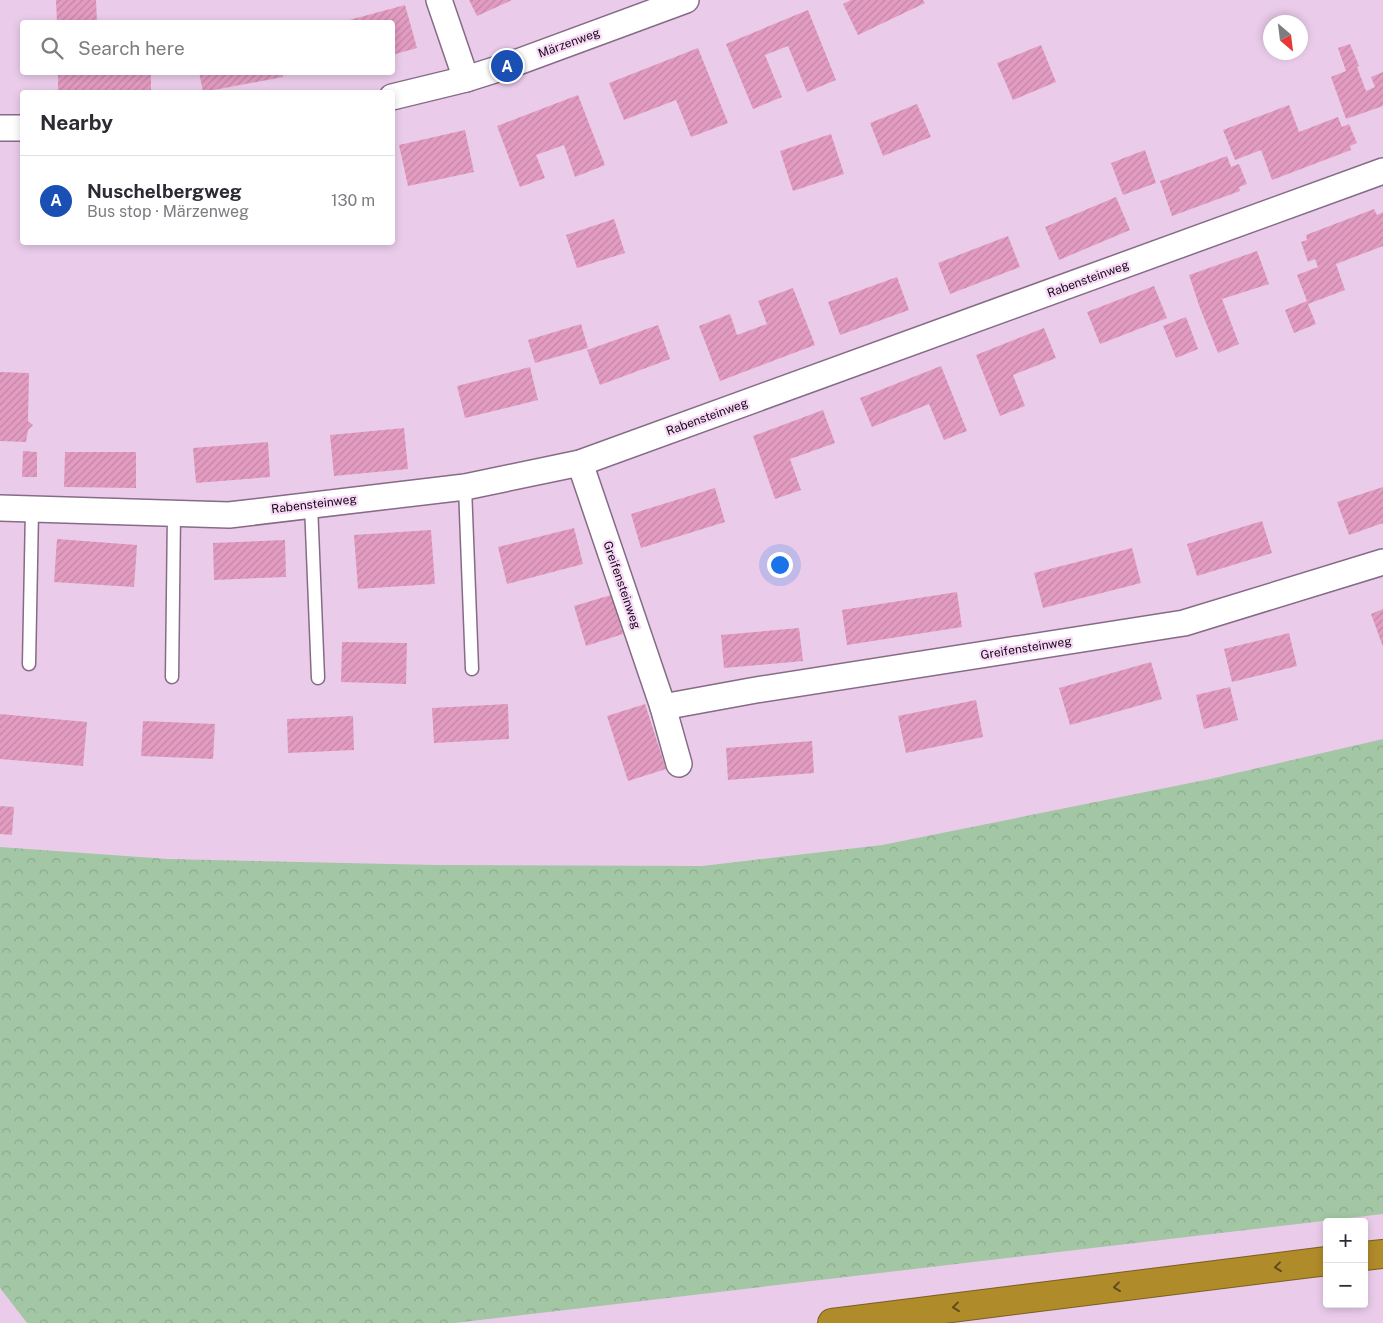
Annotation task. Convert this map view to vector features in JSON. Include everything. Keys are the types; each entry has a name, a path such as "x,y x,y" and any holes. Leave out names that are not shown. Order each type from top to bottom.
{"highway":[{"path":"1368,1256 1383,1254"},
{"path":"832,1323 1323,1262"}],"street":[{"path":"439,0 466,79"},
{"name":"Märzenweg","path":"395,96 466,79 507,66 686,0"},
{"path":"0,128 20,128"},
{"name":"Rabensteinweg","path":"0,508 229,514 465,487 580,464 1383,171"},
{"name":"Greifensteinweg","path":"580,464 663,708 679,764"},
{"name":"Greifensteinweg","path":"663,708 756,690 1184,623 1383,562"}],"lane":[{"path":"465,487 472,669"},
{"path":"311,504 318,678"},
{"path":"29,664 32,510"},
{"path":"172,677 174,513"}],"green space":[{"path":"1383,739 1383,1214 1349,1218 1323,1218 1323,1221 454,1323 27,1323 0,1288 0,847 168,859 437,865 702,866 882,845 1210,779"}],"building":[{"path":"56,0 96,0 97,20 57,20"},
{"path":"469,0 512,0 477,16"},
{"path":"851,0 923,0 925,3 858,35 843,4"},
{"path":"405,5 417,48 395,54 395,20 349,20"},
{"path":"808,10 836,80 807,92 788,46 765,55 782,97 753,109 726,44"},
{"path":"1350,44 1366,91 1375,87 1371,77 1383,72 1383,106 1346,119 1331,77 1346,71 1338,48"},
{"path":"1041,45 1056,82 1013,100 997,63"},
{"path":"698,48 728,123 691,137 676,100 624,120 609,83"},
{"path":"58,75 151,75 151,90 58,90"},
{"path":"200,75 283,75 283,77 214,90 203,90"},
{"path":"578,95 605,165 575,177 564,145 536,155 545,178 520,187 497,126"},
{"path":"917,104 931,137 883,156 870,123"},
{"path":"1289,105 1299,132 1338,117 1342,127 1349,124 1357,143 1350,146 1351,150 1272,180 1261,150 1235,160 1223,130"},
{"path":"465,130 474,172 408,186 399,145"},
{"path":"831,134 844,174 793,191 780,151"},
{"path":"1145,150 1156,183 1123,195 1111,163"},
{"path":"1227,156 1231,167 1239,164 1247,184 1239,187 1240,191 1172,216 1160,181"},
{"path":"1116,197 1130,230 1059,260 1045,227"},
{"path":"1374,209 1377,215 1383,212 1383,246 1336,264 1345,290 1308,304 1316,324 1294,333 1285,310 1307,301 1297,275 1318,267 1315,259 1308,262 1301,242 1307,240 1306,235"},
{"path":"614,219 625,253 577,268 566,235"},
{"path":"1008,236 1020,267 950,294 938,263"},
{"path":"1257,251 1269,284 1222,299 1239,344 1218,353 1189,275"},
{"path":"897,277 909,310 840,335 828,302"},
{"path":"1154,286 1167,318 1100,344 1087,312"},
{"path":"793,288 815,345 720,381 699,326 730,314 737,335 767,324 758,301"},
{"path":"1186,317 1198,349 1176,358 1163,326"},
{"path":"581,324 588,348 535,363 528,340"},
{"path":"658,325 670,359 600,385 587,350"},
{"path":"1044,328 1056,358 1013,375 1025,406 1000,416 976,355"},
{"path":"941,366 967,431 944,440 929,404 872,427 860,398"},
{"path":"530,367 538,400 465,418 457,386"},
{"path":"0,372 29,373 28,421 33,425 28,430 26,442 0,441"},
{"path":"823,410 835,443 790,459 801,490 775,499 753,436"},
{"path":"404,428 408,469 334,476 330,435"},
{"path":"268,442 270,477 196,483 193,448"},
{"path":"23,451 37,452 37,477 22,477"},
{"path":"65,452 136,452 136,488 64,487"},
{"path":"1383,487 1383,523 1349,535 1337,502"},
{"path":"715,488 725,522 641,548 631,514"},
{"path":"1262,521 1272,553 1197,576 1187,544"},
{"path":"574,528 583,564 507,584 498,547"},
{"path":"431,530 435,584 358,589 354,535"},
{"path":"57,539 137,545 134,587 54,582"},
{"path":"285,540 286,577 214,580 213,543"},
{"path":"1132,548 1141,583 1043,608 1034,573"},
{"path":"957,592 962,627 847,645 842,610"},
{"path":"611,595 623,634 586,646 574,606"},
{"path":"1383,609 1383,647 1371,614"},
{"path":"799,628 803,661 724,668 721,635"},
{"path":"1289,633 1297,666 1232,682 1224,649"},
{"path":"342,642 407,643 406,684 341,682"},
{"path":"1151,662 1162,699 1070,725 1059,688"},
{"path":"1230,687 1238,720 1204,729 1196,695"},
{"path":"976,700 983,737 906,753 898,716"},
{"path":"508,704 509,739 434,743 432,708"},
{"path":"645,704 666,769 628,781 607,716"},
{"path":"0,714 87,722 83,766 0,759"},
{"path":"353,716 354,750 288,753 287,719"},
{"path":"143,721 215,724 213,759 141,756"},
{"path":"812,741 814,773 728,780 726,748"},
{"path":"0,806 14,807 12,835 0,834"}],"place":[{"name":"Nuschelbergweg","path":"507,66"}]}
